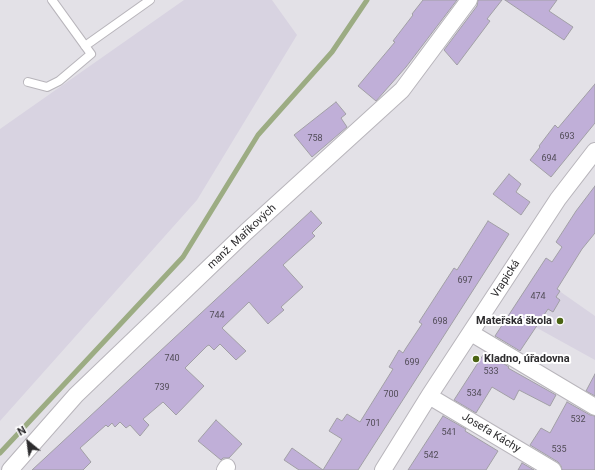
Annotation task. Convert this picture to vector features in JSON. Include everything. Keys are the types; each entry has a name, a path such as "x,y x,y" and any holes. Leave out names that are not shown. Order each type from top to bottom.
{"street":[{"name":"manž. Maříkových","path":"10,470 76,395 246,232 402,90 469,0"},
{"name":"Vrapická","path":"383,470 429,396 558,199 595,151"},
{"path":"471,333 595,407"},
{"name":"Josefa Káchy","path":"429,396 553,470"}],"lane":[{"path":"28,82 47,88 59,81 91,54 52,0"},
{"path":"85,46 150,0"}],"shaded area":[{"path":"184,0 272,0 297,35 197,200 0,421 0,129"},
{"name":"Mateřská škola","path":"535,274 595,316 595,360 510,313"}],"building":[{"path":"423,0 457,0 406,67 376,101 358,86 395,42 393,41"},
{"path":"478,0 502,0 487,19 490,21 457,65 444,50 477,6"},
{"path":"505,0 557,0 549,11 573,27 564,40"},
{"path":"595,84 595,123 551,177 530,160 555,125 558,128"},
{"path":"336,102 346,114 341,118 347,127 312,157 294,135"},
{"path":"509,174 521,184 516,192 530,202 521,215 493,194"},
{"path":"595,186 595,233 582,249 557,289 560,291 556,297 560,300 553,312 548,309 520,351 495,336 546,258 552,262 562,247 556,242 576,211"},
{"path":"311,211 322,223 312,233 315,236 283,265 303,287 281,307 284,310 268,324 249,302 222,328 246,351 236,360 220,344 214,350 209,345 207,346 185,368 204,386 176,415 163,402 143,419 149,425 140,436 130,425 126,428 120,422 115,427 112,423 108,427 106,425 80,448 91,462 83,470 32,470"},
{"path":"488,221 509,234 358,470 323,470 342,439 329,431 337,418 342,421 347,414 360,422 393,369 389,367 399,350 403,353 422,324 419,322 454,268 457,270"},
{"path":"485,352 509,367 508,368 556,395 550,406 519,390 514,400 492,387 476,413 454,400"},
{"path":"595,374 595,396 586,391"},
{"path":"567,402 590,415 595,416 595,470 562,470 558,462 530,445 541,428 550,433"},
{"path":"443,416 466,429 465,431 498,451 486,470 408,470"},
{"path":"216,420 242,444 229,458 223,458 221,460 198,441"},
{"path":"292,448 323,470 299,470 284,460"},
{"path":"522,463 534,470 518,470"}],"waterway":[{"path":"0,453 183,257 258,135 332,52 367,0"}],"place":[{"name":"Mateřská škola","path":"560,321"},
{"name":"Kladno, úřadovna","path":"476,359"}]}
